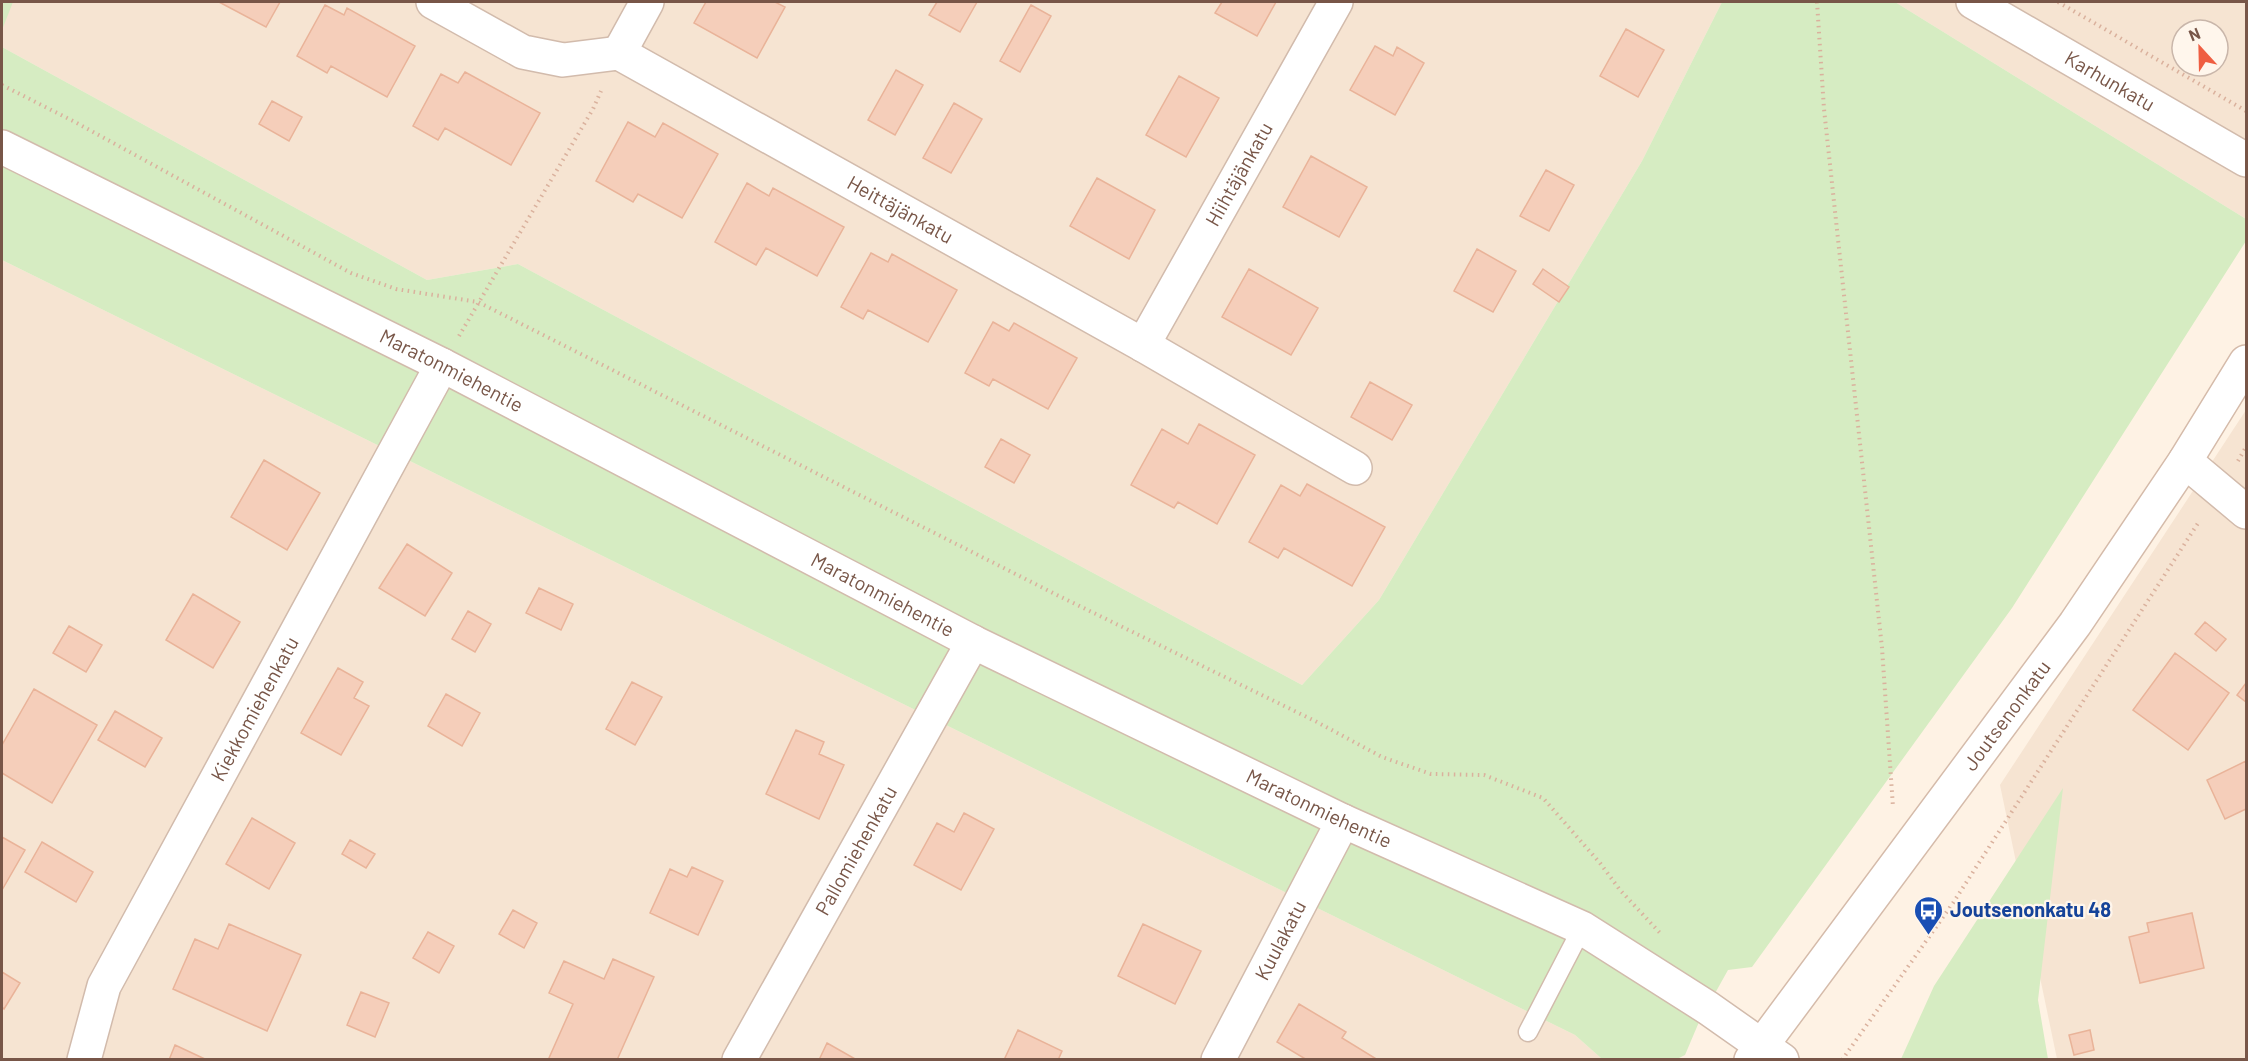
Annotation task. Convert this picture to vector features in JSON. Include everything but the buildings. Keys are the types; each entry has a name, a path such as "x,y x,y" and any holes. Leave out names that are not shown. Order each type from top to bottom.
{"street":[{"path":"433,2 523,52 563,60 619,53 647,2"},
{"name":"Hiihtäjänkatu","path":"1143,345 1336,2"},
{"name":"Karhunkatu","path":"1973,2 2247,160"},
{"name":"Heittäjänkatu","path":"619,53 1143,345 1355,468"},
{"name":"Maratonmiehentie","path":"2,147 442,365 973,642 1343,821 1582,928 1708,1008 1765,1055"},
{"name":"Joutsenonkatu","path":"1765,1055 1897,865 2075,624 2185,460 2247,362"},
{"name":"Kiekkomiehenkatu","path":"84,1059 104,986 442,365"},
{"path":"2185,460 2247,513"},
{"name":"Pallomiehenkatu","path":"739,1059 973,642"},
{"name":"Kuulakatu","path":"1218,1059 1343,821"}],"lane":[{"path":"1528,1032 1582,928"}],"path":[{"path":"1817,2 1824,109 1882,648 1897,865"},
{"path":"2058,2 2247,111"},
{"path":"442,365 593,109 619,53"},
{"path":"2,85 73,121 351,273 396,289 478,302 1083,608 1316,721 1382,757 1431,774 1484,775 1543,798 1600,862 1620,890 1658,928 1664,938"},
{"path":"1842,1059 1953,903 2247,447"}],"shaded area":[{"path":"2,2 1722,2 1642,161 1379,600 1302,685 518,264 427,280 2,47"},
{"path":"1895,2 2246,2 2246,219"},
{"path":"2,260 1575,1035 1602,1059 2,1059"},
{"path":"2246,410 2246,1059 2057,1059 2000,785"}],"green space":[{"path":"2,2 13,2 2,30"},
{"path":"1722,2 1895,2 2246,219 2246,241 2012,608 1752,967 1728,970 1699,1022 1685,1055 1677,1059 1602,1059 1575,1035 2,260 2,47 427,280 518,264 1302,685 1379,600 1642,161"},
{"path":"2063,788 2038,1000 2048,1059 1901,1059 1934,986"}],"place":[{"name":"Joutsenonkatu 48","path":"1929,936"}]}
